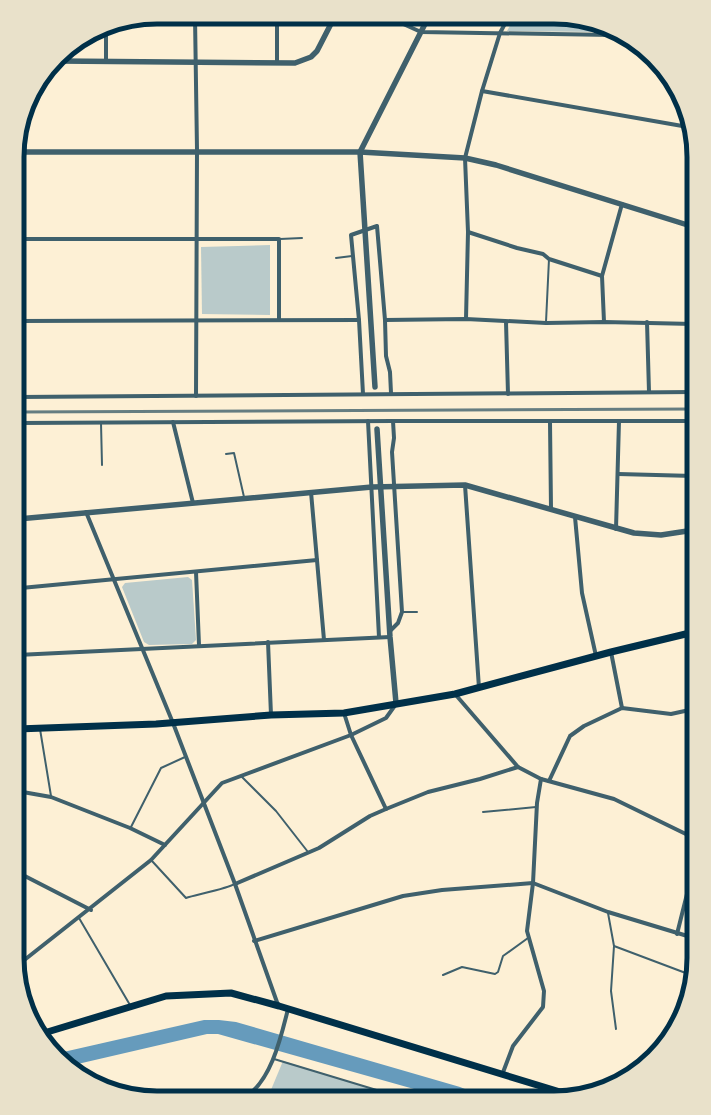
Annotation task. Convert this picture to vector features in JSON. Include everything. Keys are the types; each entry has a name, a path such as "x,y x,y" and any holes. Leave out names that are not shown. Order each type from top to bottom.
{"main road":[{"path":"24,729 172,723 271,715 344,712 455,694 611,652 687,634"},
{"path":"47,1032 166,996 231,993 279,1006 556,1091"}],"street":[{"path":"195,24 197,150 196,396"},
{"path":"277,24 277,62"},
{"path":"65,61 295,63 311,57 317,51 331,24"},
{"path":"403,24 420,32 606,35"},
{"path":"375,387 360,152 425,24"},
{"path":"466,319 468,232 465,158 482,91 500,33 505,24"},
{"path":"106,34 106,61"},
{"path":"482,91 683,126"},
{"path":"24,152 197,150 360,152 465,158 496,165 687,225"},
{"path":"604,322 602,276 622,204"},
{"path":"362,394 359,320 351,235 377,226 385,320 386,356 390,372 391,393"},
{"path":"468,232 517,248 543,254 549,259 602,276"},
{"path":"24,239 279,238 279,320"},
{"path":"385,320 466,319 546,323 648,322 687,324"},
{"path":"24,321 359,320"},
{"path":"506,322 508,394"},
{"path":"648,322 649,392"},
{"path":"24,397 391,393 508,394 687,392"},
{"path":"24,423 393,420 550,422 687,421"},
{"path":"24,655 379,637 390,634 398,623 402,612 392,486 392,452 394,438 393,420"},
{"path":"368,421 374,487 379,637"},
{"path":"616,529 619,421"},
{"path":"173,422 193,503"},
{"path":"550,422 552,509"},
{"path":"26,958 91,910 151,860 222,783 242,777 351,735 386,718 396,704 377,429"},
{"path":"618,474 687,476"},
{"path":"465,485 479,688"},
{"path":"24,518 374,487 465,485 634,533 661,535 687,531"},
{"path":"311,492 324,640"},
{"path":"86,512 142,648 235,884 254,941 279,1006"},
{"path":"575,517 582,594 596,656"},
{"path":"24,588 317,560"},
{"path":"196,572 199,645"},
{"path":"268,642 271,715"},
{"path":"611,652 622,708"},
{"path":"455,694 518,767 541,779 614,799 687,835"},
{"path":"549,781 570,736 574,731 622,708 671,714 687,711"},
{"path":"344,712 351,735 386,809"},
{"path":"235,884 319,848 370,816 386,809 428,792 480,779 518,767"},
{"path":"502,1075 513,1046 544,1007 544,991 527,931 533,883 537,807 541,779"},
{"path":"24,792 51,797 130,828 165,845"},
{"path":"24,876 91,910"},
{"path":"254,941 403,896 442,890 533,883 608,912 687,936"},
{"path":"677,934 687,894"},
{"path":"254,1091 274,1059 288,1009"}],"lane":[{"path":"279,238 302,238"},
{"path":"336,258 353,256"},
{"path":"546,323 549,259"},
{"path":"101,422 102,465"},
{"path":"226,454 234,453 244,498"},
{"path":"402,612 417,612"},
{"path":"40,728 51,797"},
{"path":"130,828 161,768 185,757"},
{"path":"242,777 276,811 309,852"},
{"path":"483,812 537,807"},
{"path":"151,860 186,898 218,888 231,888 235,884"},
{"path":"608,912 614,946 611,991 616,1029"},
{"path":"79,918 132,1007"},
{"path":"443,975 462,967 495,974 498,972 503,956 528,938"},
{"path":"614,946 686,974"},
{"path":"274,1059 380,1091"}],"shaded area":[{"path":"511,24 554,24 572,25 594,31 594,32 507,31"},
{"path":"270,245 270,315 202,314 201,247"},
{"path":"188,577 192,580 196,640 192,644 149,645 144,642 122,587 125,583"},
{"path":"283,1061 380,1091 270,1091"}],"water":[{"path":"204,1020 219,1020 236,1022 470,1091 421,1091 218,1034 207,1034 76,1064 63,1052"}],"railway":[{"path":"24,412 687,409"}]}
